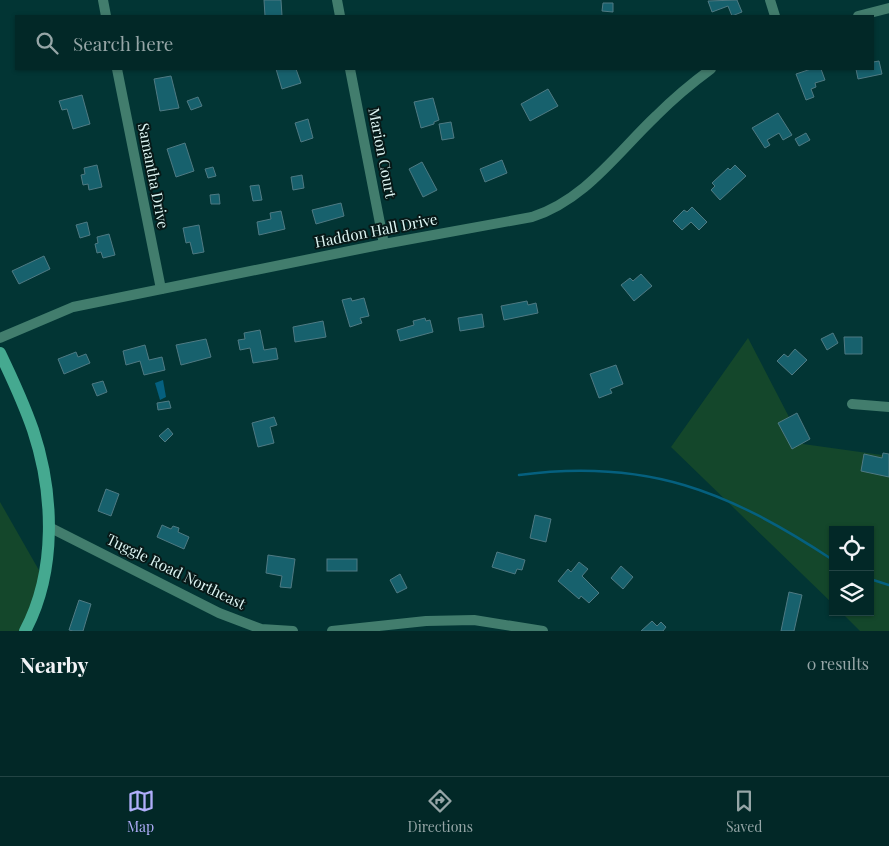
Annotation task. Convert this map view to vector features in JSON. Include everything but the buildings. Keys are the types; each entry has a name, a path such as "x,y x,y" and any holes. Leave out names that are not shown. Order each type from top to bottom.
{"main road":[{"path":"0,353 33,430 45,476 49,527 47,563 41,594 25,631"}],"street":[{"path":"103,0 106,15"},
{"path":"337,0 340,15"},
{"path":"770,0 775,15"},
{"path":"862,15 889,8"},
{"name":"Samantha Drive","path":"117,70 161,289"},
{"name":"Marion Court","path":"350,70 384,244"},
{"name":"Haddon Hall Drive","path":"0,338 73,307 384,244 532,217 553,211 586,187 655,117 710,70"},
{"path":"852,404 889,407"},
{"name":"Tuggle Road Northeast","path":"49,527 219,613 261,629 293,631"},
{"path":"332,631 426,621 474,620 543,631"}],"green space":[{"path":"748,338 803,444 889,456 889,631 860,631 845,616 874,616 874,526 829,526 829,600 671,447"},
{"path":"0,502 48,586 29,631 0,631"}],"water":[{"path":"163,380 166,397 160,400 155,383"}],"waterway":[{"path":"519,475 565,471 607,471 647,476 685,485 721,498 758,515 829,557"},
{"path":"874,580 889,585"}]}
